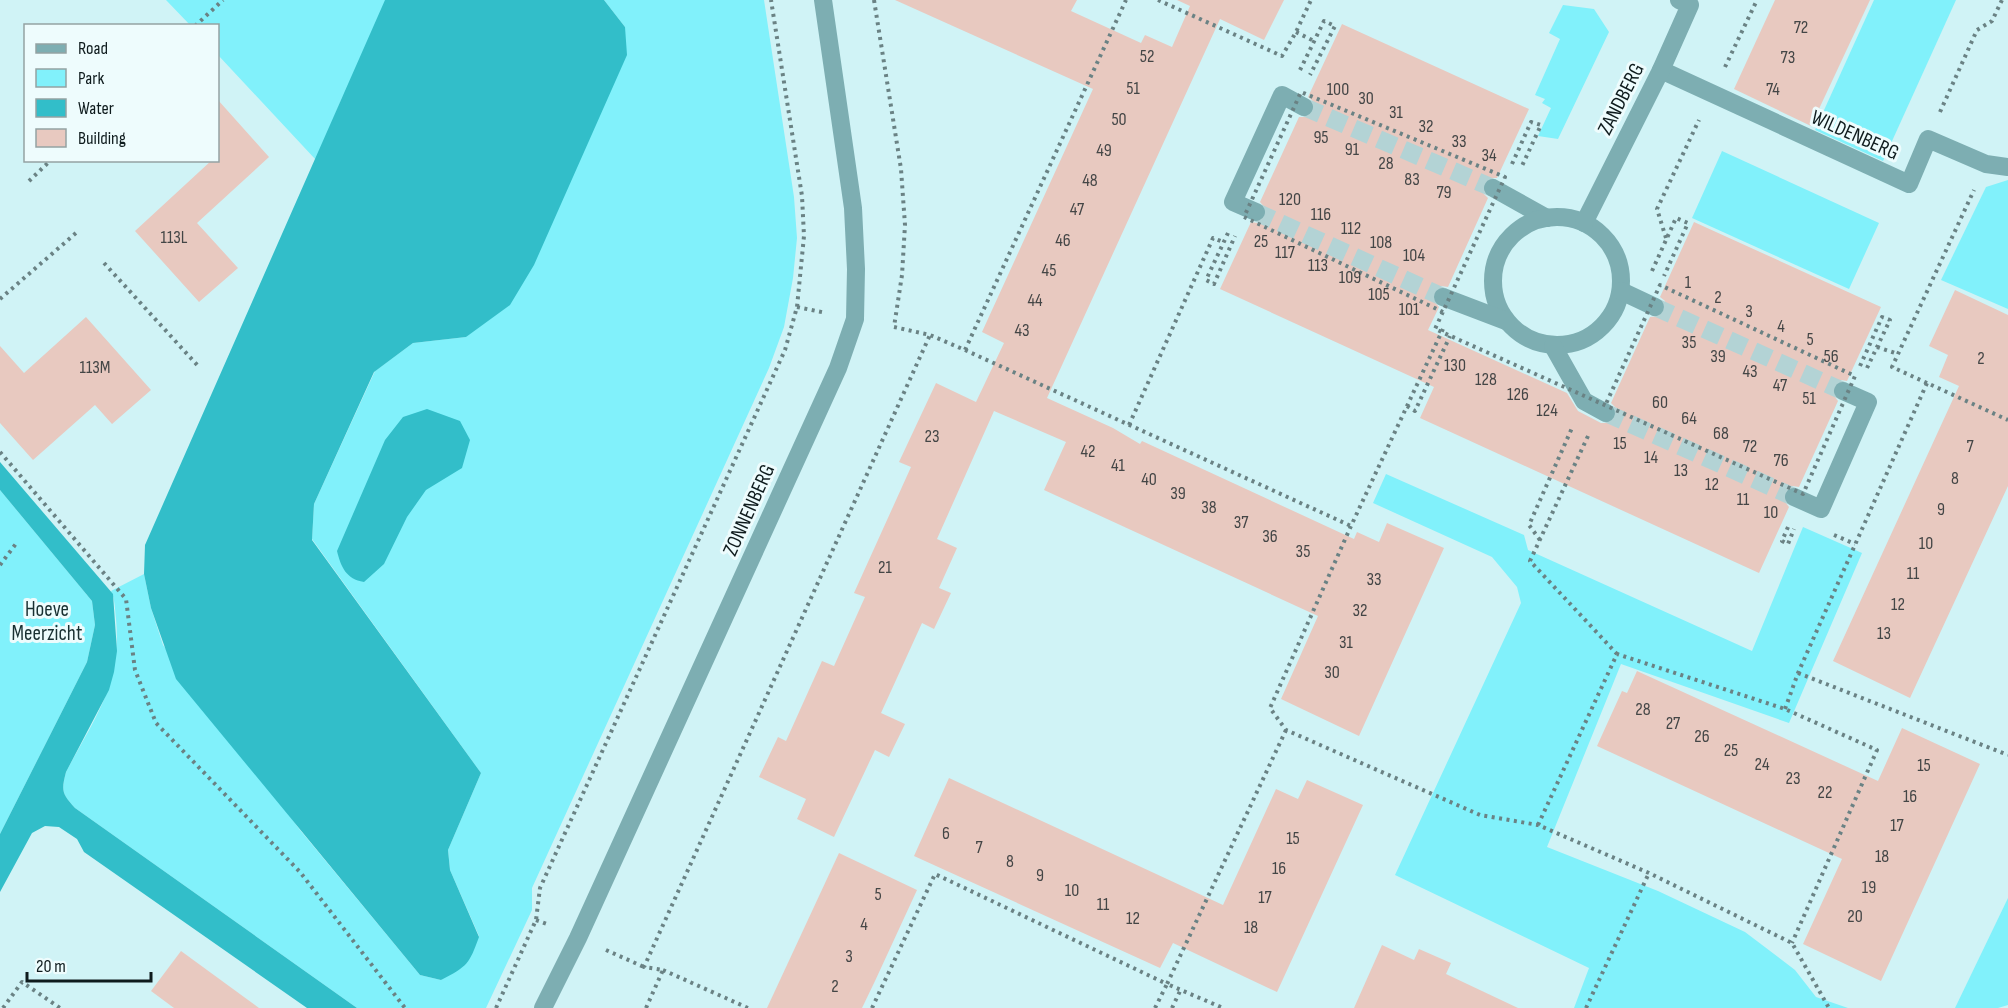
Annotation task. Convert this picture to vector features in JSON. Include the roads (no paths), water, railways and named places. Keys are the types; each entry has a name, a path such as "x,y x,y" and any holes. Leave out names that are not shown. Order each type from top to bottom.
{"street":[{"name":"ZONNENBERG","path":"543,1008 578,938 833,379 855,319 856,269 853,208 823,0"},
{"name":"ZANDBERG","path":"1584,223 1661,70 1690,5 1679,0"},
{"name":"WILDENBERG","path":"1661,70 1711,95 1909,184 1928,139 1986,164 2008,167"},
{"path":"1247,211 1233,202 1282,95 1297,99"},
{"path":"1502,187 1547,218"},
{"path":"1547,218 1566,218 1584,223 1601,234 1614,251 1621,271 1621,291 1615,310 1604,325 1590,337 1572,344 1553,346 1535,342 1519,333 1506,321 1496,301 1493,279 1498,257 1509,239 1526,225 1547,218"},
{"path":"1621,291 1647,303"},
{"path":"1447,304 1506,321"},
{"path":"1553,346 1596,406"},
{"path":"1794,496 1821,508 1868,402 1848,394"}],"water":[{"path":"385,0 604,0 625,27 627,55 534,265 510,305 466,337 413,343 374,372 314,504 312,540 481,773 448,850 450,870 479,937 466,963 441,980 420,975 176,679 151,608 144,574 145,545"},
{"path":"427,409 460,421 470,440 462,468 426,490 407,517 384,564 364,582 353,578 345,571 337,551 385,440 403,417"},
{"path":"0,462 113,594 117,651 114,672 109,690 66,772 63,788 67,799 75,808 357,1008 307,1008 84,852 77,839 59,827 45,826 32,833 0,892 0,834 87,662 95,625 92,601 0,490"}],"tunnel":[{"path":"1304,107 1493,188"},
{"path":"1256,212 1443,297"},
{"path":"1655,307 1843,391"},
{"path":"1606,413 1794,497"}],"park label":[{"name":"Hoeve Meerzicht","path":"47,621"}]}
